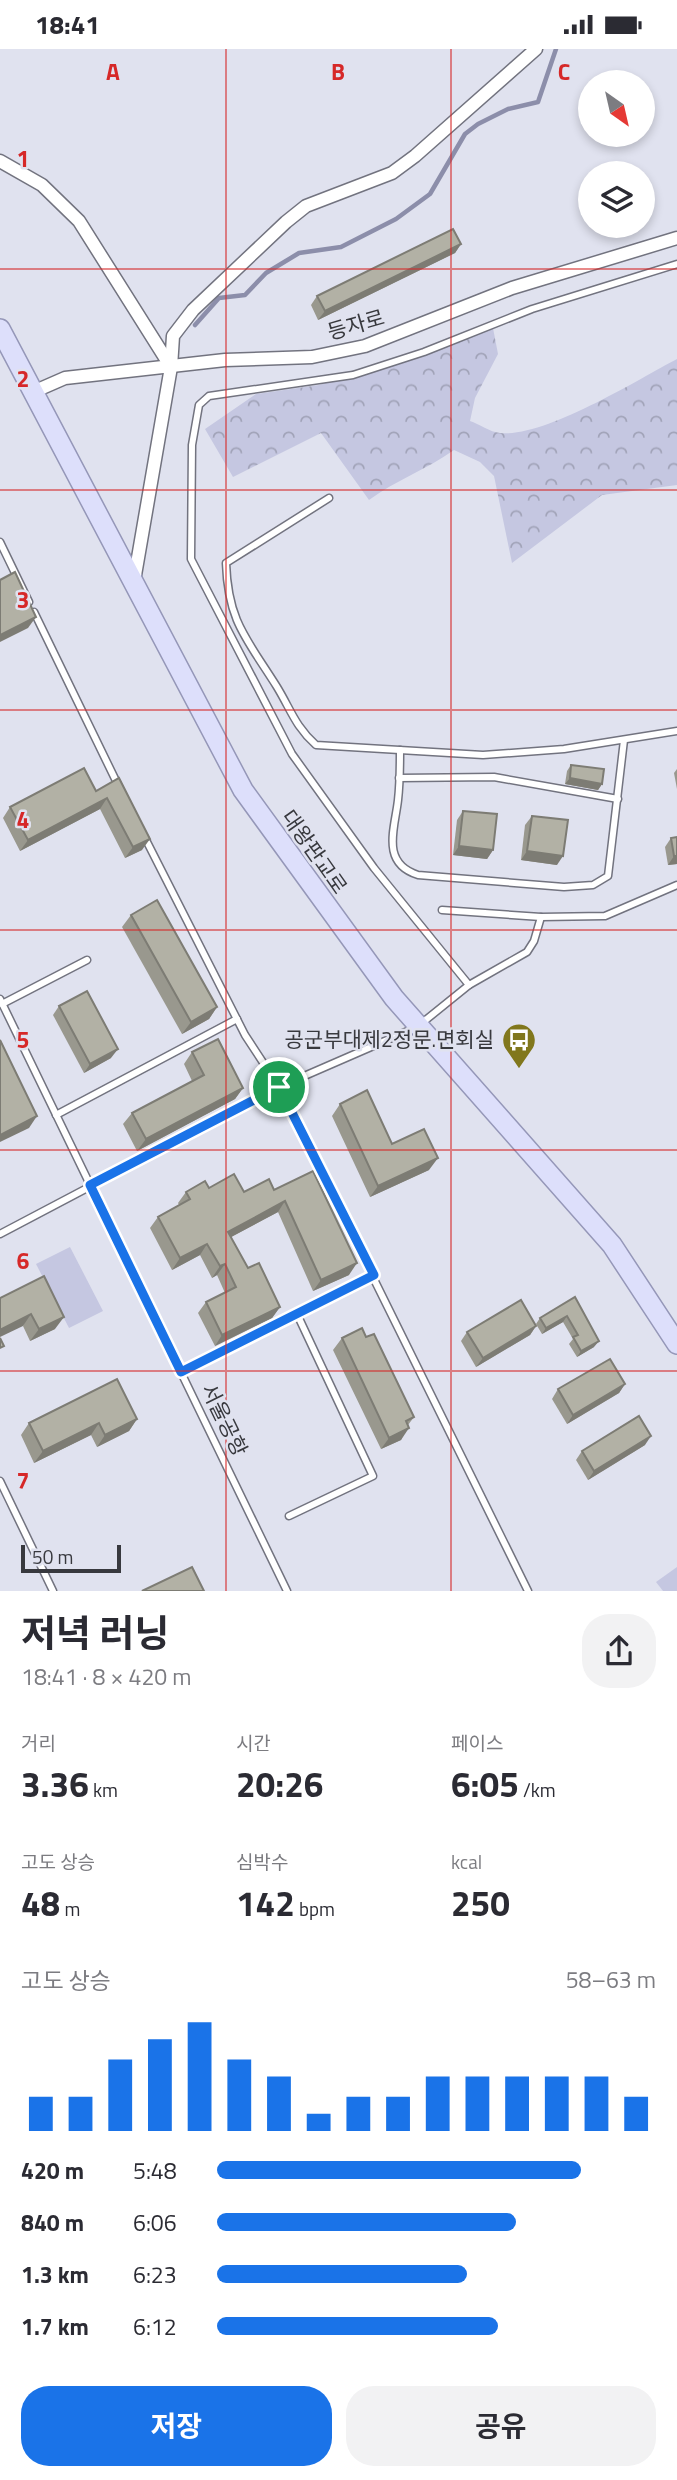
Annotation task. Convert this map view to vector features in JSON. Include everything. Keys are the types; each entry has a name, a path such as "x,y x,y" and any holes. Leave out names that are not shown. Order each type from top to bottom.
{"main road":[{"name":"대왕판교로","path":"0,329 243,790 330,913 417,1027 529,1148 612,1245 677,1344"}],"street":[{"path":"133,585 172,367 173,336 193,310 306,206 392,173 415,156 536,49"},
{"path":"0,161 42,185 79,221 172,367"},
{"name":"등자로","path":"33,391 65,379 225,360 312,357 365,346 513,288 677,238"}],"lane":[{"path":"469,985 374,868 292,754 191,559 192,445 199,405 209,396 353,375 424,352 532,309 677,264"},
{"path":"329,498 226,563 227,595 236,626 278,689 299,729 316,745 483,755 624,740 677,731"},
{"path":"0,542 121,790"},
{"path":"400,750 398,802 390,833 396,859 406,872 564,887 593,885 608,876 624,740"},
{"path":"399,778 494,777 618,799"},
{"path":"139,826 237,1019 279,1087 528,1591"},
{"path":"442,910 541,917 605,916 677,885"},
{"path":"0,1234 279,1087 417,1027 469,985 527,952 534,941 541,917"},
{"path":"1,1002 87,960"},
{"name":"서울공항","path":"1,1002 287,1591"},
{"path":"56,1115 237,1019"},
{"path":"181,1372 374,1275"},
{"path":"289,1516 373,1476 297,1314"},
{"path":"0,1481 53,1591"}],"green space":[{"path":"493,328 498,354 475,398 470,421 500,433 519,432 565,417 677,359 677,485 602,495 512,563 494,476 480,462 454,450 369,500 321,433 233,477 205,429 256,394 319,385"},
{"path":"70,1247 103,1311 69,1328 36,1264"},
{"path":"677,1567 677,1591 663,1591 656,1582"}],"building":[{"path":"453,229 461,244 325,311 317,296"},
{"path":"15,572 36,617 0,635 0,580"},
{"path":"571,765 604,769 602,784 570,778"},
{"path":"84,768 96,791 119,778 150,839 133,847 107,798 28,840 10,807"},
{"path":"463,811 497,814 493,850 459,846"},
{"path":"532,816 568,820 563,856 527,851"},
{"path":"677,837 677,856 674,856 671,838"},
{"path":"157,900 217,1007 191,1022 131,915"},
{"path":"87,991 118,1049 90,1064 59,1006"},
{"path":"218,1039 243,1088 146,1139 132,1113 204,1075 192,1052"},
{"path":"0,1040 37,1116 0,1135"},
{"path":"367,1090 392,1144 424,1129 438,1158 378,1186 340,1104"},
{"path":"313,1171 357,1263 321,1280 285,1201 228,1232 248,1268 259,1263 280,1307 222,1335 206,1302 236,1287 225,1264 220,1266 207,1244 180,1258 158,1217 190,1199 186,1192 205,1181 209,1188 234,1174 244,1192 269,1179 274,1190"},
{"path":"44,1276 64,1317 39,1329 31,1314 0,1330 0,1298"},
{"path":"575,1297 599,1341 581,1351 573,1337 578,1335 567,1316 546,1328 540,1318"},
{"path":"521,1300 536,1326 483,1358 467,1332"},
{"path":"362,1328 366,1337 374,1334 414,1417 406,1421 409,1428 389,1438 342,1338"},
{"path":"610,1359 625,1384 573,1415 558,1389"},
{"path":"117,1379 137,1419 105,1435 99,1423 43,1451 29,1423"},
{"path":"639,1416 651,1436 594,1471 582,1451"},
{"path":"192,1567 204,1591 142,1591"}],"waterway":[{"path":"195,325 219,298 245,295 266,273 299,253 341,247 396,219 430,194 465,134 478,124 508,109 538,102 556,49"}],"place":[{"name":"공군부대제2정문.면회실","path":"519,1070"}],"route":[{"path":"279,1087 374,1275 181,1372 90,1185 279,1087"}]}
